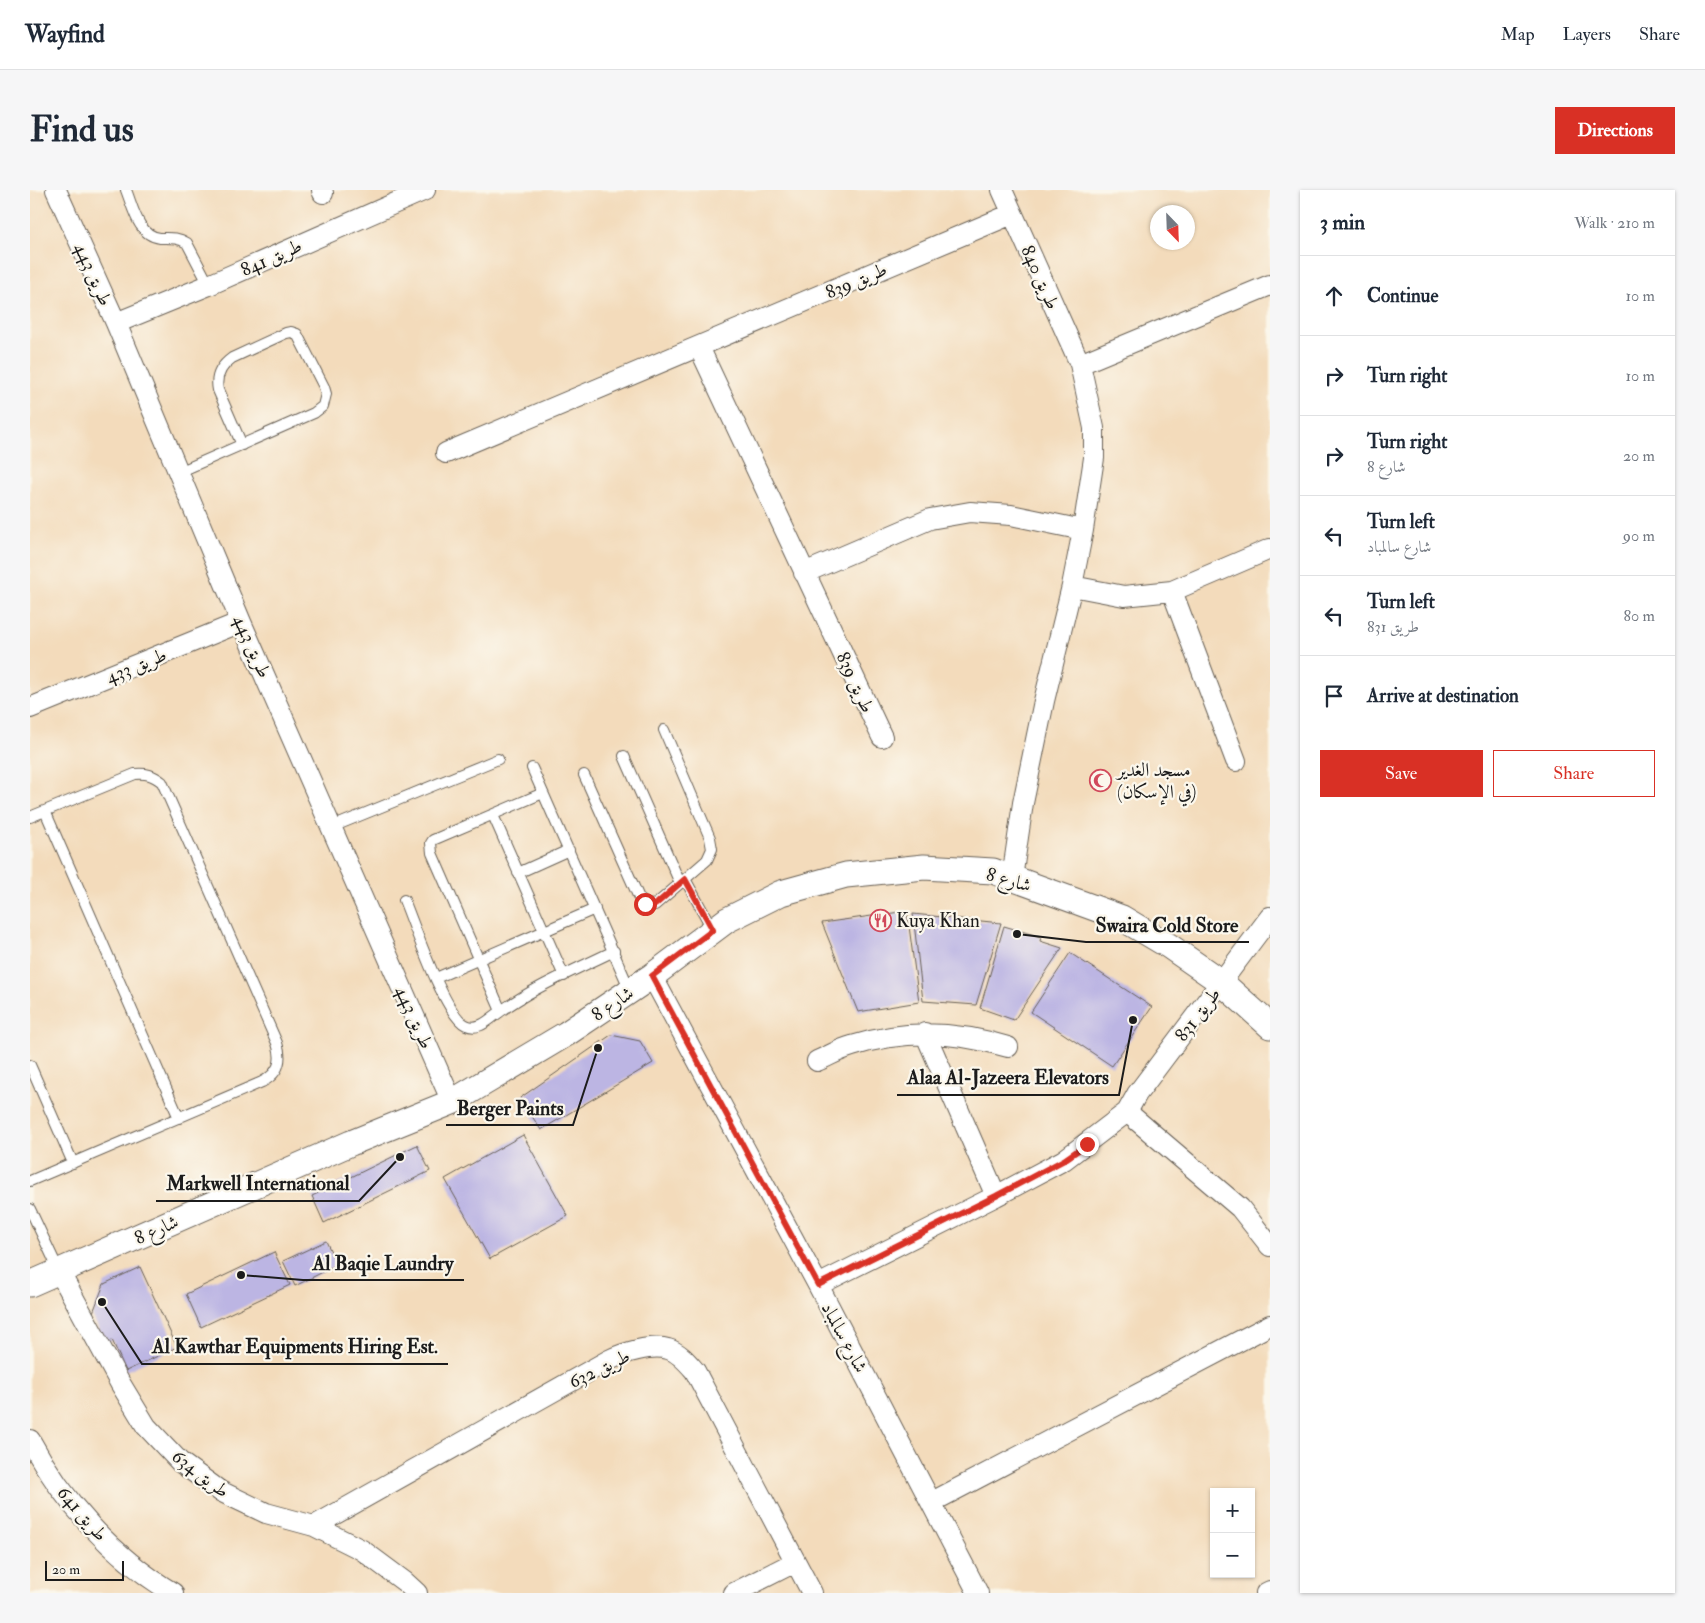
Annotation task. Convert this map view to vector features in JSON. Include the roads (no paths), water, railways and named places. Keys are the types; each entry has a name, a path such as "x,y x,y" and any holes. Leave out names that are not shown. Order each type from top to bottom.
{"street":[{"name":"طريق 443","path":"56,190 116,323 241,622 452,1102"},
{"name":"طريق 841","path":"116,323 209,285 425,190"},
{"name":"طريق 840","path":"1002,190 1080,364 1094,428 1094,458 1083,530 1023,803 1012,878"},
{"name":"طريق 839","path":"446,453 1012,214"},
{"path":"1080,364 1270,285"},
{"name":"طريق 839","path":"699,347 882,737"},
{"path":"804,573 930,519 970,512 1011,515 1083,530"},
{"path":"1072,586 1124,596 1172,591 1270,549"},
{"path":"1172,591 1236,761"},
{"name":"طريق 433","path":"30,708 241,622"},
{"name":"شارع 8","path":"30,1284 351,1143 452,1102 566,1034 652,976 727,920 781,893 846,875 924,867 993,872 1012,878 1122,918 1169,946 1221,982 1270,1026"},
{"name":"طريق 831","path":"818,1285 1064,1160 1127,1112 1137,1094 1270,917"},
{"name":"شارع سالمباد","path":"652,976 818,1285 978,1593"},
{"path":"817,1061 860,1044 888,1037 925,1033 953,1034 981,1039 1008,1047"},
{"path":"925,1033 996,1196"},
{"path":"1127,1112 1240,1208 1270,1246"},
{"name":"طريق 634","path":"59,1272 146,1426 180,1462 220,1491 266,1513 314,1526 362,1550 417,1593"},
{"path":"932,1502 1270,1325"},
{"name":"طريق 632","path":"314,1526 609,1360 626,1352 645,1348 667,1348 683,1358 695,1372 812,1593"},
{"name":"طريق 641","path":"30,1440 57,1485 81,1515 135,1567 173,1593"},
{"path":"734,1593 795,1562"},
{"path":"1266,1593 1270,1591"}],"lane":[{"path":"126,190 143,230 152,236 181,239 187,243 209,285"},
{"path":"179,472 242,445 314,413 323,406 326,394 324,387 297,334 286,333 232,358 225,362 220,370 217,383 218,390 242,445"},
{"path":"584,774 642,902 655,905 707,860 712,849 710,838 664,730"},
{"path":"624,756 683,881 713,930"},
{"path":"332,828 498,759"},
{"path":"532,768 630,990"},
{"path":"30,817 136,774 145,773 154,776 162,782 280,1052 280,1062 271,1078 30,1181"},
{"path":"501,1011 430,848 433,840 543,793"},
{"path":"45,811 179,1118"},
{"path":"493,815 564,976"},
{"path":"518,873 569,850"},
{"path":"404,900 436,978 452,1010 463,1024 468,1026 473,1027 483,1024 520,998 614,951"},
{"path":"436,978 595,909"},
{"path":"30,1065 73,1164"},
{"path":"30,1208 59,1272"}],"place":[{"name":"مسجد الغدير (في الإسكان)","path":"1101,780"},
{"name":"Kuya Khan","path":"880,920"},
{"name":"Swaira Cold Store","path":"1017,934"},
{"name":"Alaa Al-Jazeera Elevators","path":"1133,1020"},
{"name":"Berger Paints","path":"598,1048"},
{"name":"Markwell International","path":"400,1157"},
{"name":"Al Baqie Laundry","path":"241,1275"},
{"name":"Al Kawthar Equipments Hiring Est.","path":"102,1302"}]}
